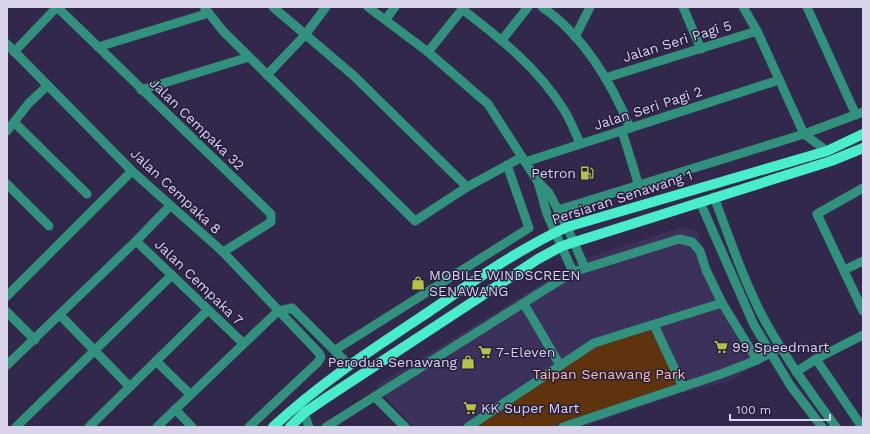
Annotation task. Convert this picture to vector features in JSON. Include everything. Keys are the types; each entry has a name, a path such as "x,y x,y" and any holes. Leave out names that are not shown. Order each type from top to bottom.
{"main road":[{"name":"Persiaran Senawang 1","path":"273,427 349,364 519,251 555,232 567,227 827,151 863,134"},
{"name":"Persiaran Senawang 1","path":"290,427 304,413 538,259 562,246 573,241 831,161 863,148"}],"street":[{"name":"Jalan Cempaka 32","path":"57,7 141,90 271,214 272,222 223,252"},
{"path":"9,49 57,7"},
{"path":"273,7 354,76 467,187"},
{"path":"98,47 206,10 222,31 267,75 305,35 326,7"},
{"path":"368,7 428,52 488,104 538,182 549,193 567,227 585,268"},
{"path":"386,19 395,7"},
{"path":"502,40 528,7"},
{"path":"542,7 568,29 575,37 605,78 620,103 639,186"},
{"path":"575,37 590,7"},
{"path":"683,7 701,49"},
{"path":"743,7 757,31 804,134 827,151"},
{"path":"558,210 804,134 859,113 807,7"},
{"path":"428,52 463,8 502,40 540,79 564,111 580,144"},
{"name":"Jalan Seri Pagi 5","path":"605,78 757,31"},
{"name":"Jalan Cempaka 8","path":"9,49 132,170 170,206 223,252 319,353 321,357 318,362 249,427"},
{"path":"141,90 249,58"},
{"name":"Jalan Seri Pagi 2","path":"267,75 415,221 467,187 507,165 626,130 779,80"},
{"path":"7,131 29,103 47,86"},
{"path":"14,122 87,194"},
{"path":"335,350 529,228 507,165"},
{"path":"7,296 132,170"},
{"path":"538,182 541,197 573,272"},
{"path":"7,184 49,226"},
{"path":"863,188 817,214 863,310"},
{"path":"714,198 743,272 765,320 796,372 836,427"},
{"path":"700,202 754,325 790,385 822,427"},
{"path":"7,365 35,340 170,206"},
{"path":"326,427 573,272 679,239 692,242 700,251 706,270 722,303 757,360"},
{"name":"Jalan Cempaka 7","path":"136,241 243,343"},
{"path":"844,270 863,262"},
{"path":"16,427 96,351 172,275"},
{"path":"468,427 487,420 560,365 594,343 722,303"},
{"path":"524,304 560,365"},
{"path":"156,427 278,310 292,308 349,364"},
{"path":"89,427 208,310"},
{"path":"7,312 35,340"},
{"path":"60,315 130,386"},
{"path":"654,325 683,387"},
{"path":"796,372 816,359 863,335"},
{"path":"563,427 683,387 757,360 781,347"},
{"path":"816,359 860,418 862,427"},
{"path":"156,361 190,394"},
{"path":"375,397 405,427"},
{"path":"175,409 192,427"},
{"path":"304,413 309,427"}],"shaded area":[{"path":"680,228 697,231 710,267 726,300 762,361 730,381 688,391 581,427 413,427 376,386 580,260"}],"green space":[{"name":"Taipan Senawang Park","path":"652,330 677,384 548,427 476,427 596,346"}],"place":[{"name":"Petron","path":"587,173"},
{"name":"MOBILE WINDSCREEN SENAWANG","path":"418,283"},
{"name":"99 Speedmart","path":"721,347"},
{"name":"7-Eleven","path":"485,352"},
{"name":"Perodua Senawang","path":"468,362"},
{"name":"KK Super Mart","path":"470,408"}]}
